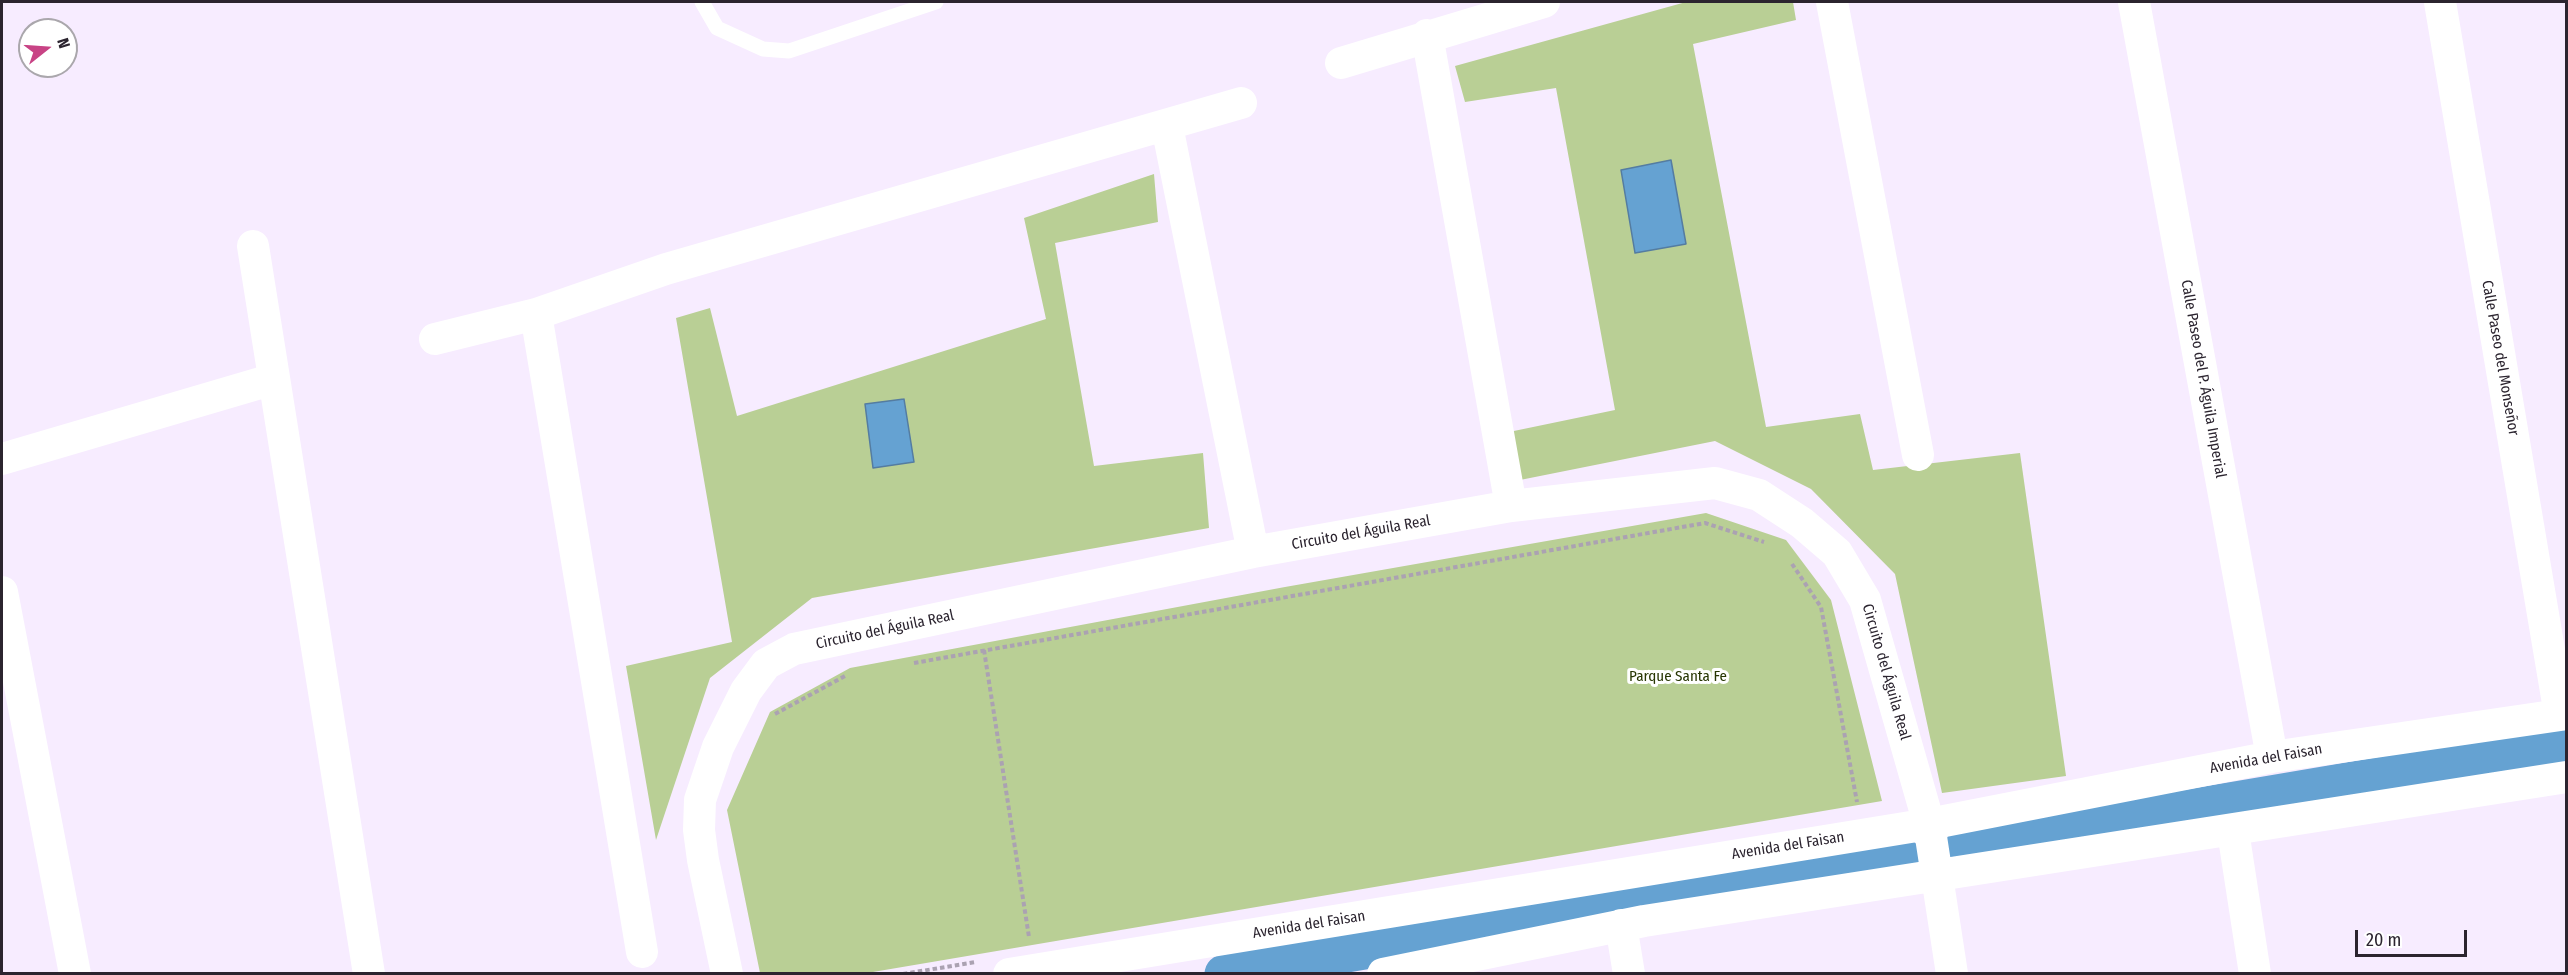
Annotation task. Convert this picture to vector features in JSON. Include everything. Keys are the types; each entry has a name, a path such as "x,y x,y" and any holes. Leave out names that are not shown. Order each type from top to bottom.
{"street":[{"path":"1341,63 1426,35 1544,2"},
{"path":"1832,2 1918,455"},
{"name":"Calle Paseo del P. Águila Imperial","path":"2134,2 2272,757"},
{"name":"Calle Paseo del Monseñor","path":"2440,2 2563,714"},
{"path":"1426,35 1511,506"},
{"path":"435,339 536,314 666,269 1242,103"},
{"path":"1167,126 1253,552"},
{"path":"253,246 369,974"},
{"path":"536,314 642,952"},
{"path":"2,459 274,379"},
{"name":"Circuito del Águila Real","path":"727,974 703,860 699,830 700,800 718,747 746,691 766,664 794,649 1253,552 1511,506 1715,483 1759,495 1802,523 1837,553 1865,600 1929,824 1952,974"},
{"path":"2,592 75,974"},
{"name":"Avenida del Faisan","path":"1009,974 1929,824 2272,757 2563,714"},
{"path":"1383,974 1621,925 2233,831 2566,777"},
{"path":"2233,831 2255,974"},
{"path":"1621,925 1629,974"}],"lane":[{"path":"702,2 717,27 763,50 789,51 936,2"}],"path":[{"path":"906,664 1705,523 1770,544"},
{"path":"1788,558 1821,607 1858,809"},
{"path":"984,650 1030,946"},
{"path":"770,725 775,714 850,674"},
{"path":"903,974 981,961"}],"green space":[{"path":"1686,2 1793,2 1796,20 1693,44 1766,427 1860,414 1873,470 2020,453 2066,776 1942,793 1895,574 1811,489 1715,441 1520,480 1509,432 1615,410 1556,88 1465,102 1455,66"},
{"path":"1154,174 1158,222 1055,243 1094,466 1203,453 1209,528 812,598 710,678 656,840 626,666 732,642 676,318 710,308 737,416 1046,319 1024,218"},
{"name":"Parque Santa Fe","path":"1706,513 1786,540 1831,600 1882,801 867,973 760,973 727,810 770,712 850,668 1285,587"}],"water":[{"path":"1671,160 1686,244 1635,253 1621,170"},
{"path":"904,399 914,462 873,468 865,404"}],"waterway":[{"path":"1964,847 2566,745"},
{"path":"1224,974 1903,858"}]}
